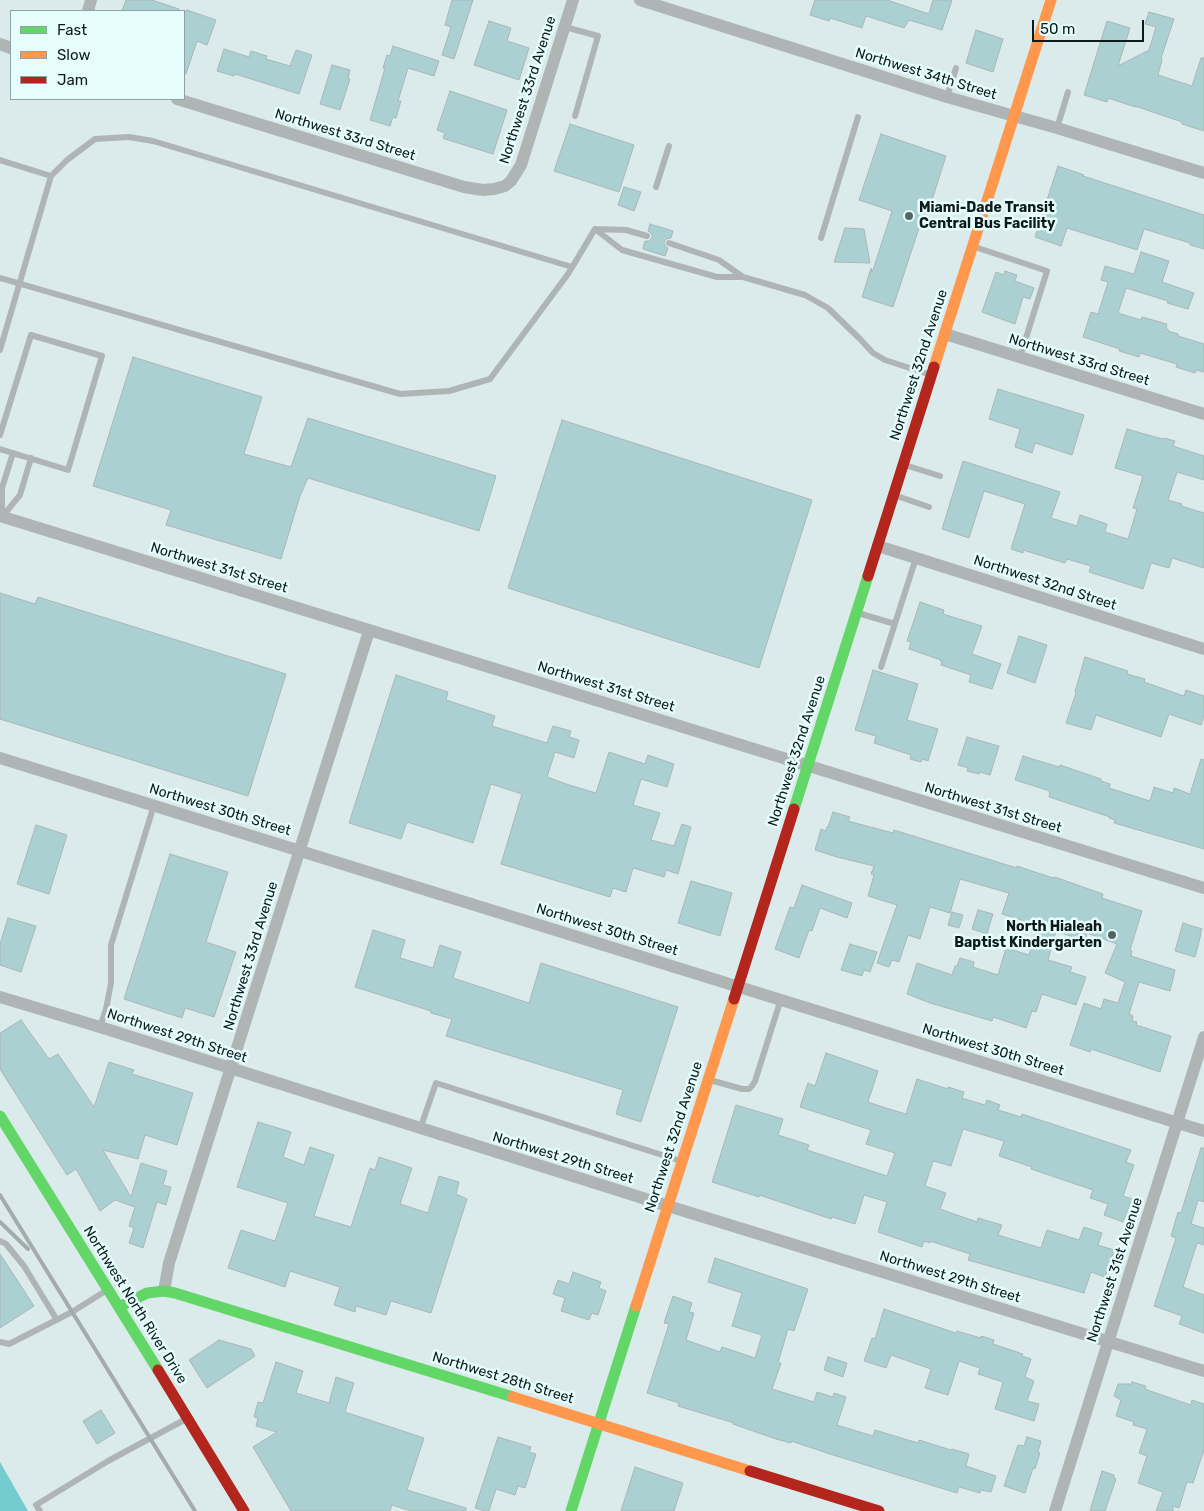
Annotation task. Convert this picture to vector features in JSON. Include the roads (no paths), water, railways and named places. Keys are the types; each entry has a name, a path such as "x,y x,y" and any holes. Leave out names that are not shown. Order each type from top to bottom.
{"main road":[{"name":"Northwest 32nd Avenue","path":"571,1511 1051,0"},
{"name":"Northwest North River Drive","path":"0,1116 120,1307 244,1511"},
{"name":"Northwest 28th Street","path":"120,1307 147,1293 164,1291 199,1300 879,1511"}],"street":[{"name":"Northwest 33rd Avenue","path":"505,186 517,173 524,156 573,0"},
{"name":"Northwest 34th Street","path":"640,0 947,97 1204,173"},
{"name":"Northwest 33rd Street","path":"180,100 464,187 483,190 505,186"},
{"name":"Northwest 33rd Street","path":"945,334 1204,414"},
{"name":"Northwest 31st Street","path":"1,516 1204,888"},
{"name":"Northwest 32nd Street","path":"878,546 1204,649"},
{"name":"Northwest 33rd Avenue","path":"164,1291 169,1263 369,630"},
{"name":"Northwest 30th Street","path":"0,758 1204,1131"},
{"name":"Northwest 29th Street","path":"0,997 668,1206 1204,1370"},
{"name":"Northwest 31st Avenue","path":"1055,1511 1204,1037"}],"lane":[{"path":"565,26 598,36 574,116"},
{"path":"947,97 956,68"},
{"path":"1057,128 1068,92"},
{"path":"821,238 858,117"},
{"path":"0,350 51,176 67,160 95,139 129,137 153,141 572,267"},
{"path":"656,188 669,146"},
{"path":"0,160 51,176"},
{"path":"0,278 400,394 449,391 490,379 572,267 595,229"},
{"path":"595,229 626,230 647,236"},
{"path":"595,229 622,250 716,277 743,277 805,295 828,308 873,353 884,360 932,375"},
{"path":"669,243 719,260 743,277"},
{"path":"973,246 1047,271 1020,357"},
{"path":"0,435 32,335 102,356 68,470 0,449"},
{"path":"1,516 2,488 13,453"},
{"path":"1,516 20,495 31,458"},
{"path":"903,464 940,476"},
{"path":"893,494 929,507"},
{"path":"881,667 916,558"},
{"path":"856,612 895,624"},
{"path":"100,1027 111,983 111,945 154,805"},
{"path":"708,1079 742,1090 749,1089 752,1086 781,999"},
{"path":"420,1129 436,1083 682,1162"},
{"path":"0,1241 6,1244 24,1266 57,1320"},
{"path":"0,1342 9,1344 57,1320 108,1289"},
{"path":"40,1511 36,1505 187,1418"}],"water":[{"path":"0,1462 28,1511 0,1511"}],"railway":[{"path":"0,1195 195,1511"},
{"path":"0,1222 28,1249"}],"place":[{"name":"Miami-Dade Transit Central Bus Facility","path":"909,216"},
{"name":"North Hialeah Baptist Kindergarten","path":"1112,935"}]}
